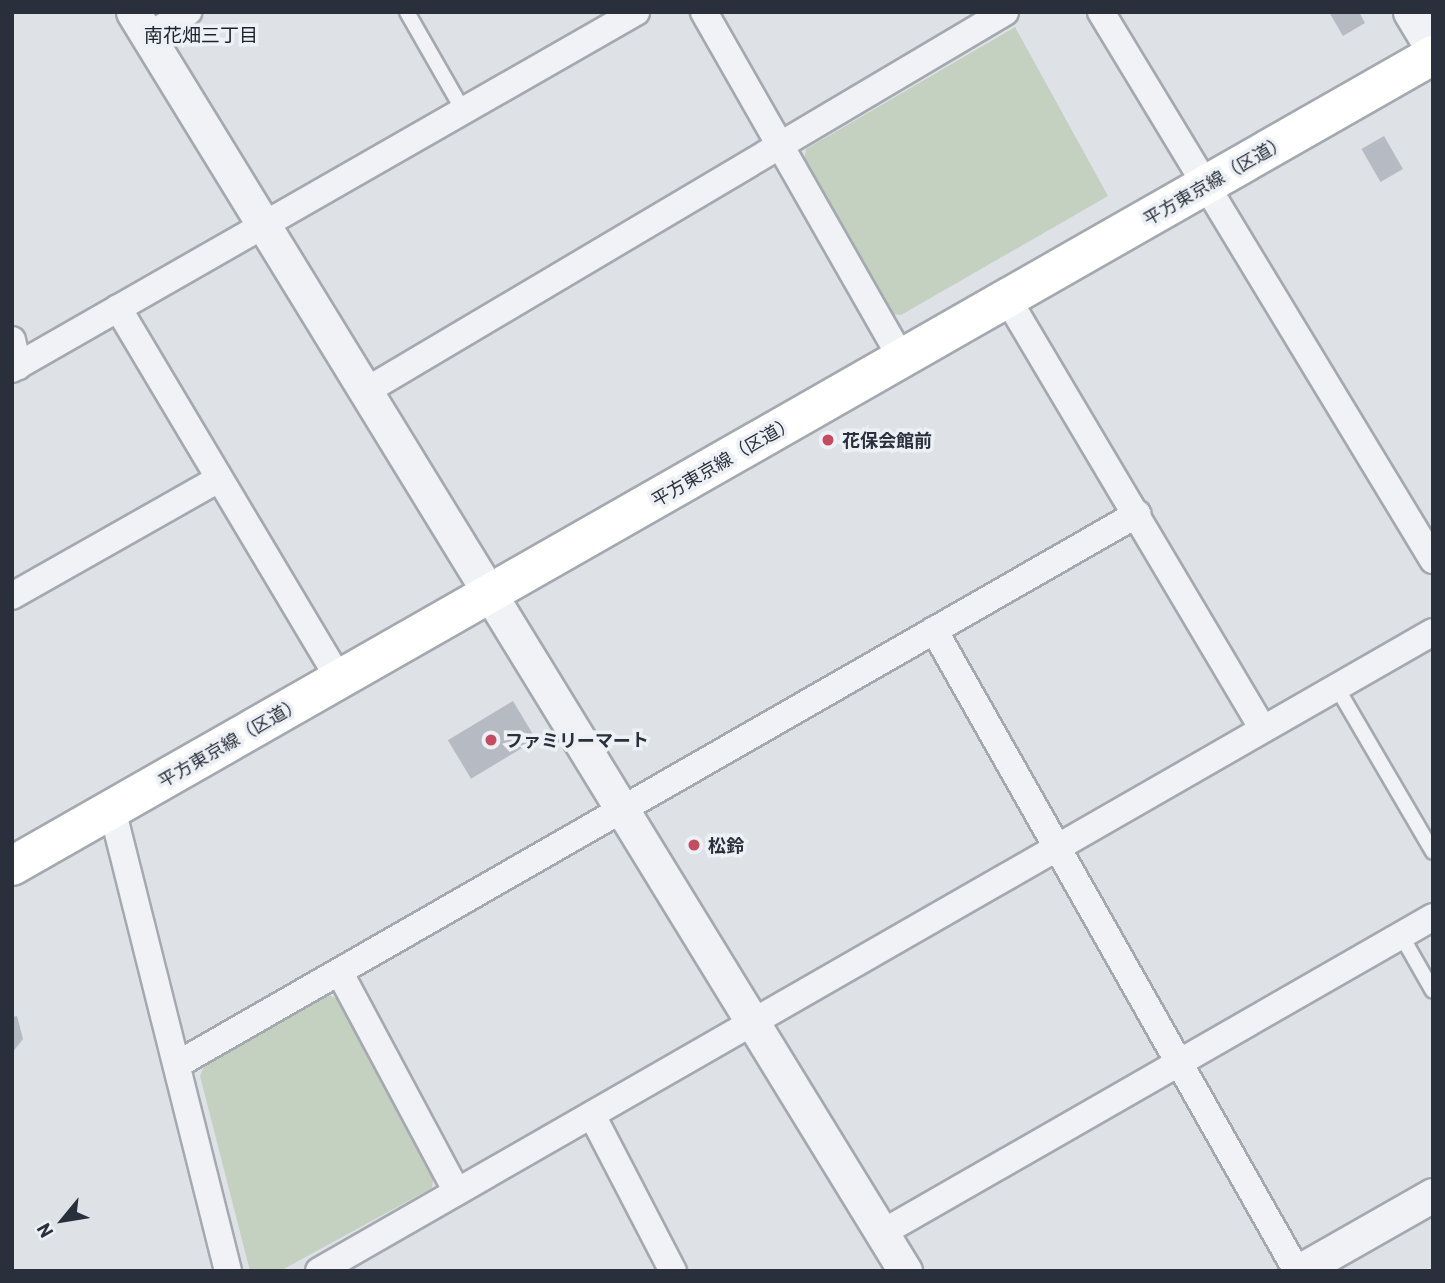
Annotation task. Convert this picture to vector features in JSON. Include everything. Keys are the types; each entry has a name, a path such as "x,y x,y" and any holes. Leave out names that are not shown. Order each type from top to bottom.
{"main road":[{"name":"平方東京線（区道）","path":"12,866 1206,186 1433,53"}],"street":[{"path":"188,12 141,24 905,1271"},
{"path":"14,358 118,308 636,12"},
{"path":"705,12 902,359"},
{"path":"366,391 1005,12"},
{"path":"1101,12 1433,560"},
{"path":"1410,12 1433,53"},
{"path":"1007,298 1262,727"},
{"path":"118,308 217,480 340,680"},
{"path":"12,596 217,480"},
{"path":"178,1064 1137,514"},
{"path":"934,630 1176,1061 1298,1271 1433,1195"},
{"path":"319,1271 1262,727 1433,632"},
{"path":"112,809 228,1271"},
{"path":"882,1233 1176,1061 1433,917"},
{"path":"340,973 457,1192"},
{"path":"592,1115 673,1271"}],"lane":[{"path":"407,12 463,110"},
{"path":"1336,686 1433,852"},
{"path":"1401,935 1433,991"}],"green space":[{"path":"1015,27 1108,196 901,315 891,314 804,164 806,149"},
{"path":"327,994 340,1000 434,1175 432,1188 280,1271 250,1271 200,1076 204,1066"}],"building":[{"path":"1329,12 1359,12 1365,23 1343,36"},
{"path":"1384,136 1403,169 1380,182 1361,149"},
{"path":"513,701 536,740 471,779 448,740"},
{"path":"17,1016 23,1039 12,1053 12,1017"}],"place":[{"name":"花保会館前","path":"828,440"},
{"name":"ファミリーマート","path":"491,740"},
{"name":"松鈴","path":"694,845"}],"district":[{"name":"南花畑三丁目","path":"201,35"}]}
